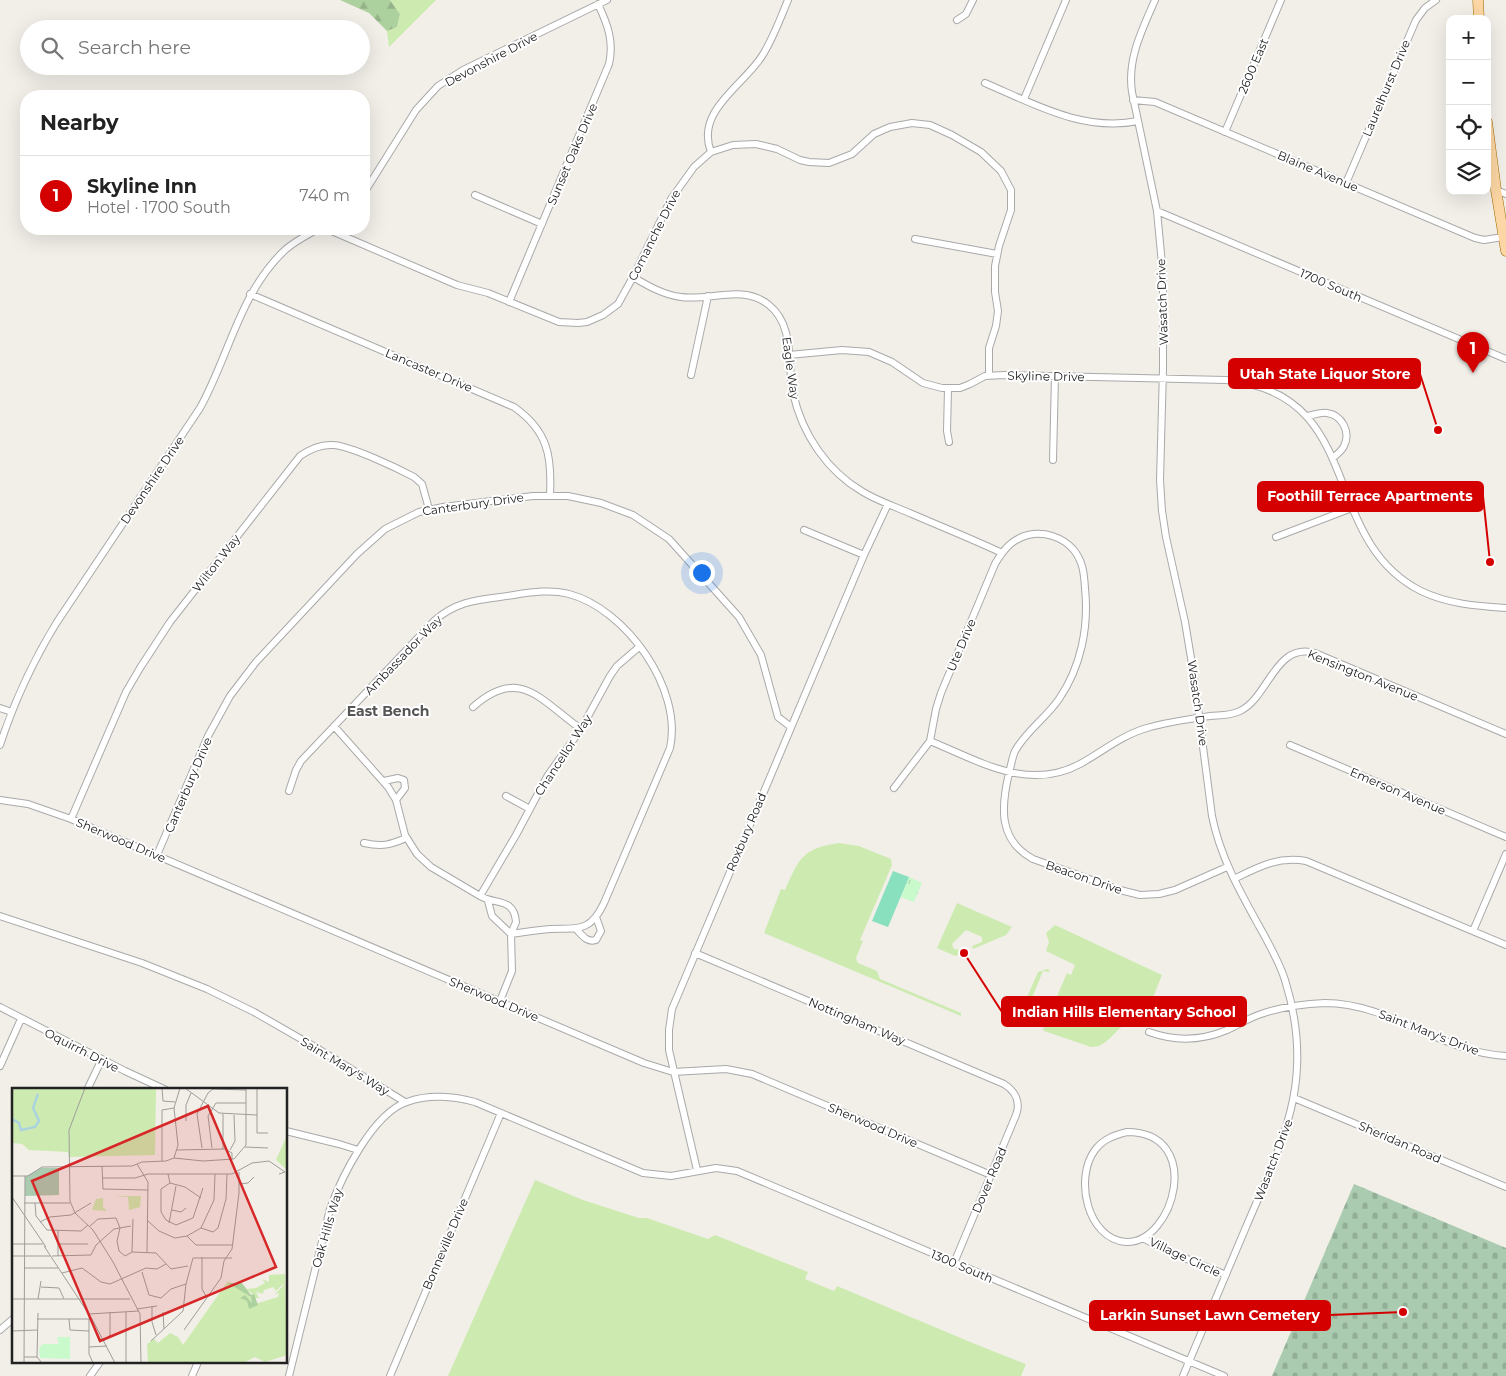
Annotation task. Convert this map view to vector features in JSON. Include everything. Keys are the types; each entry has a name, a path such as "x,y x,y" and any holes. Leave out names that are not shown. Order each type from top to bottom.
{"main road":[{"path":"1478,0 1479,15"},
{"path":"1491,150 1506,251"}],"street":[{"name":"Devonshire Drive","path":"370,183 416,110 438,86 462,70 607,0"},
{"path":"711,152 707,137 713,115 720,104 761,58 788,0"},
{"path":"957,20 966,14 973,0"},
{"path":"1024,99 1066,0"},
{"name":"Wasatch Drive","path":"1155,0 1133,58 1131,83 1156,211 1164,289 1160,480 1162,510 1166,538 1185,622 1201,718 1212,816 1220,849 1227,867 1276,957 1285,979 1298,1043 1294,1098 1288,1123 1183,1376"},
{"name":"2600 East","path":"1225,132 1281,0"},
{"name":"Laurelhurst Drive","path":"1346,183 1413,26 1420,13 1436,0"},
{"name":"Sunset Oaks Drive","path":"509,302 609,64 611,49 610,32 598,4"},
{"path":"985,83 1066,117 1110,124 1138,121"},
{"name":"Blaine Avenue","path":"1133,100 1155,102 1475,238 1488,240 1503,237"},
{"name":"Comanche Drive","path":"340,235 457,285 488,293 559,322 587,322 603,316 614,308 632,278 671,199 694,167 711,152 733,145 756,144 777,149 800,160 829,163 852,154 874,134 890,127 912,123 930,125 957,137 981,152 1001,171 1008,181 1012,199 1012,210 997,254 995,280 998,311 996,326 988,348 989,375"},
{"path":"1496,190 1506,194"},
{"path":"475,195 542,224"},
{"name":"1700 South","path":"1156,211 1506,359"},
{"name":"Devonshire Drive","path":"0,745 34,661 57,622 202,403 211,387 250,294 265,272 286,249 308,235"},
{"path":"915,239 997,254"},
{"name":"Eagle Way","path":"632,278 671,296 686,298 742,294 756,297 768,304 783,323 796,406 804,427 823,458 842,477 864,492 1002,552"},
{"name":"Lancaster Drive","path":"250,294 514,407 529,418 544,440 550,462 550,495"},
{"path":"691,375 708,296"},
{"name":"Skyline Drive","path":"789,355 842,350 869,352 892,362 923,383 935,388 948,389 965,387 989,375 1163,378 1226,380 1248,383 1278,394 1296,406 1319,430 1334,458 1363,534 1377,554 1391,569 1410,584 1430,595 1450,602 1506,608"},
{"path":"1053,460 1055,376"},
{"path":"948,389 947,431 949,442"},
{"path":"1307,416 1329,413 1340,419 1346,430 1346,442 1334,458"},
{"name":"Wilton Way","path":"71,819 120,705 154,645 300,456 311,449 325,445 350,449 414,477 422,484 429,509"},
{"name":"Canterbury Drive","path":"158,855 215,723 230,696 247,672 370,540 408,516 429,509 550,495 585,499 618,509 646,523 678,548 731,606 761,655 778,717 791,727"},
{"name":"Roxbury Road","path":"697,1170 668,1043 670,1016 864,555 888,504"},
{"path":"1276,537 1352,508"},
{"path":"804,530 864,555"},
{"name":"Beacon Drive","path":"1002,552 1014,541 1028,535 1044,534 1060,539 1070,546 1080,559 1086,598 1084,636 1072,676 1052,708 1026,736 1012,759 1004,793 1005,826 1018,848 1040,862 1120,890 1140,895 1159,894 1175,890 1227,867"},
{"name":"Ute Drive","path":"930,741 941,693 1002,552"},
{"name":"Ambassador Way","path":"288,791 298,765 434,621 451,608 475,600 538,592 570,594 589,602 608,614 624,628 655,669 662,683 671,716 672,740 604,904 596,917"},
{"name":"Chancellor Way","path":"480,896 552,770 581,729 613,671 639,647"},
{"name":"Kensington Avenue","path":"930,741 1009,773 1036,776 1054,774 1078,765 1136,732 1152,727 1228,715 1240,711 1251,703 1284,659 1293,653 1307,651 1506,734"},
{"path":"472,707 482,698 493,692 505,688 519,688 537,695 581,729"},
{"path":"0,708 12,712"},
{"path":"334,726 384,781 396,800 406,838 416,854 426,863 488,901 503,902 513,910 516,922 511,934 512,971 500,1001"},
{"path":"894,788 930,741"},
{"name":"Emerson Avenue","path":"1290,745 1506,837"},
{"path":"384,781 398,778 404,780 406,788 396,800"},
{"path":"506,796 530,809"},
{"name":"Sherwood Drive","path":"0,800 34,806 71,819 644,1063 674,1072 718,1068 752,1074 991,1175"},
{"path":"364,843 381,846 393,844 406,838"},
{"path":"1473,931 1506,854"},
{"path":"1234,879 1273,861 1289,859 1306,861 1506,945"},
{"path":"488,901 492,916 511,934"},
{"name":"Saint Mary's Way","path":"0,916 142,963 207,989 254,1012 404,1102"},
{"path":"511,934 543,930 576,929 587,925 596,917 601,931 600,937 592,941 586,939 576,929"},
{"name":"Nottingham Way","path":"695,953 1004,1084 1015,1096"},
{"name":"Saint Mary's Drive","path":"1149,1032 1176,1038 1206,1037 1264,1013 1292,1006 1324,1004 1367,1009 1388,1015 1471,1050 1489,1055 1506,1056"},
{"name":"Oquirrh Drive","path":"0,1007 102,1060 162,1088"},
{"path":"0,1066 21,1019"},
{"path":"88,1088 102,1060"},
{"name":"Dover Road","path":"954,1263 1018,1111 1015,1096"},
{"path":"404,1102 418,1099 453,1098 475,1102 643,1173 671,1176 697,1170"},
{"name":"Sheridan Road","path":"1294,1098 1506,1187"},
{"name":"Oak Hills Way","path":"289,1376 330,1210 338,1186 358,1150 381,1121 404,1102"},
{"name":"Bonneville Drive","path":"390,1376 501,1112"},
{"path":"288,1131 358,1150"},
{"name":"Village Circle","path":"1127,1132 1144,1133 1158,1141 1169,1153 1175,1168 1175,1186 1168,1208 1160,1221 1143,1238 1127,1242 1116,1240 1104,1234 1096,1222 1087,1198 1086,1172 1094,1152 1104,1141 1127,1132"},
{"name":"1300 South","path":"697,1170 716,1168 737,1171 1224,1376"},
{"name":"Village Circle","path":"1143,1238 1226,1275"},
{"path":"0,1330 12,1320"},
{"path":"90,1376 99,1364"},
{"path":"192,1376 197,1364"}],"green space":[{"path":"340,0 390,0 400,14 397,27 387,31 369,13"},
{"path":"390,0 436,0 389,47 387,31 397,27 400,14"},
{"path":"839,843 859,846 891,859 892,865 860,940 863,941 856,958 858,963 877,971 880,979 961,1013 961,1016 764,933 781,889 785,890 794,870 804,856 817,848"},
{"path":"893,871 909,877 888,927 872,921"},
{"path":"909,877 922,883 914,902 901,897"},
{"path":"957,903 1012,927 1006,935 973,949 972,946 982,942 982,937 966,930 952,944 954,949 962,950 964,953 955,956 937,948"},
{"path":"1055,925 1162,975 1144,1020 1127,1023 1099,1046 1091,1047 1044,1031 1043,1029 1067,973 1071,975 1075,965 1046,951 1049,942 1046,933"},
{"path":"1047,969 1050,970 1049,972 1043,971 1023,1020 1018,1018 1038,972"},
{"path":"535,1180 583,1200 639,1218 647,1218 708,1239 715,1235 808,1272 805,1279 834,1291 837,1286 1026,1364 1021,1376 448,1376"},
{"path":"1354,1184 1506,1248 1506,1376 1272,1376"}],"place":[{"name":"Skyline Inn","path":"1473,373"},
{"name":"Utah State Liquor Store","path":"1438,430"},
{"name":"Foothill Terrace Apartments","path":"1490,562"},
{"name":"Indian Hills Elementary School","path":"964,953"},
{"name":"Larkin Sunset Lawn Cemetery","path":"1403,1312"}],"district":[{"name":"East Bench","path":"388,711"}]}
